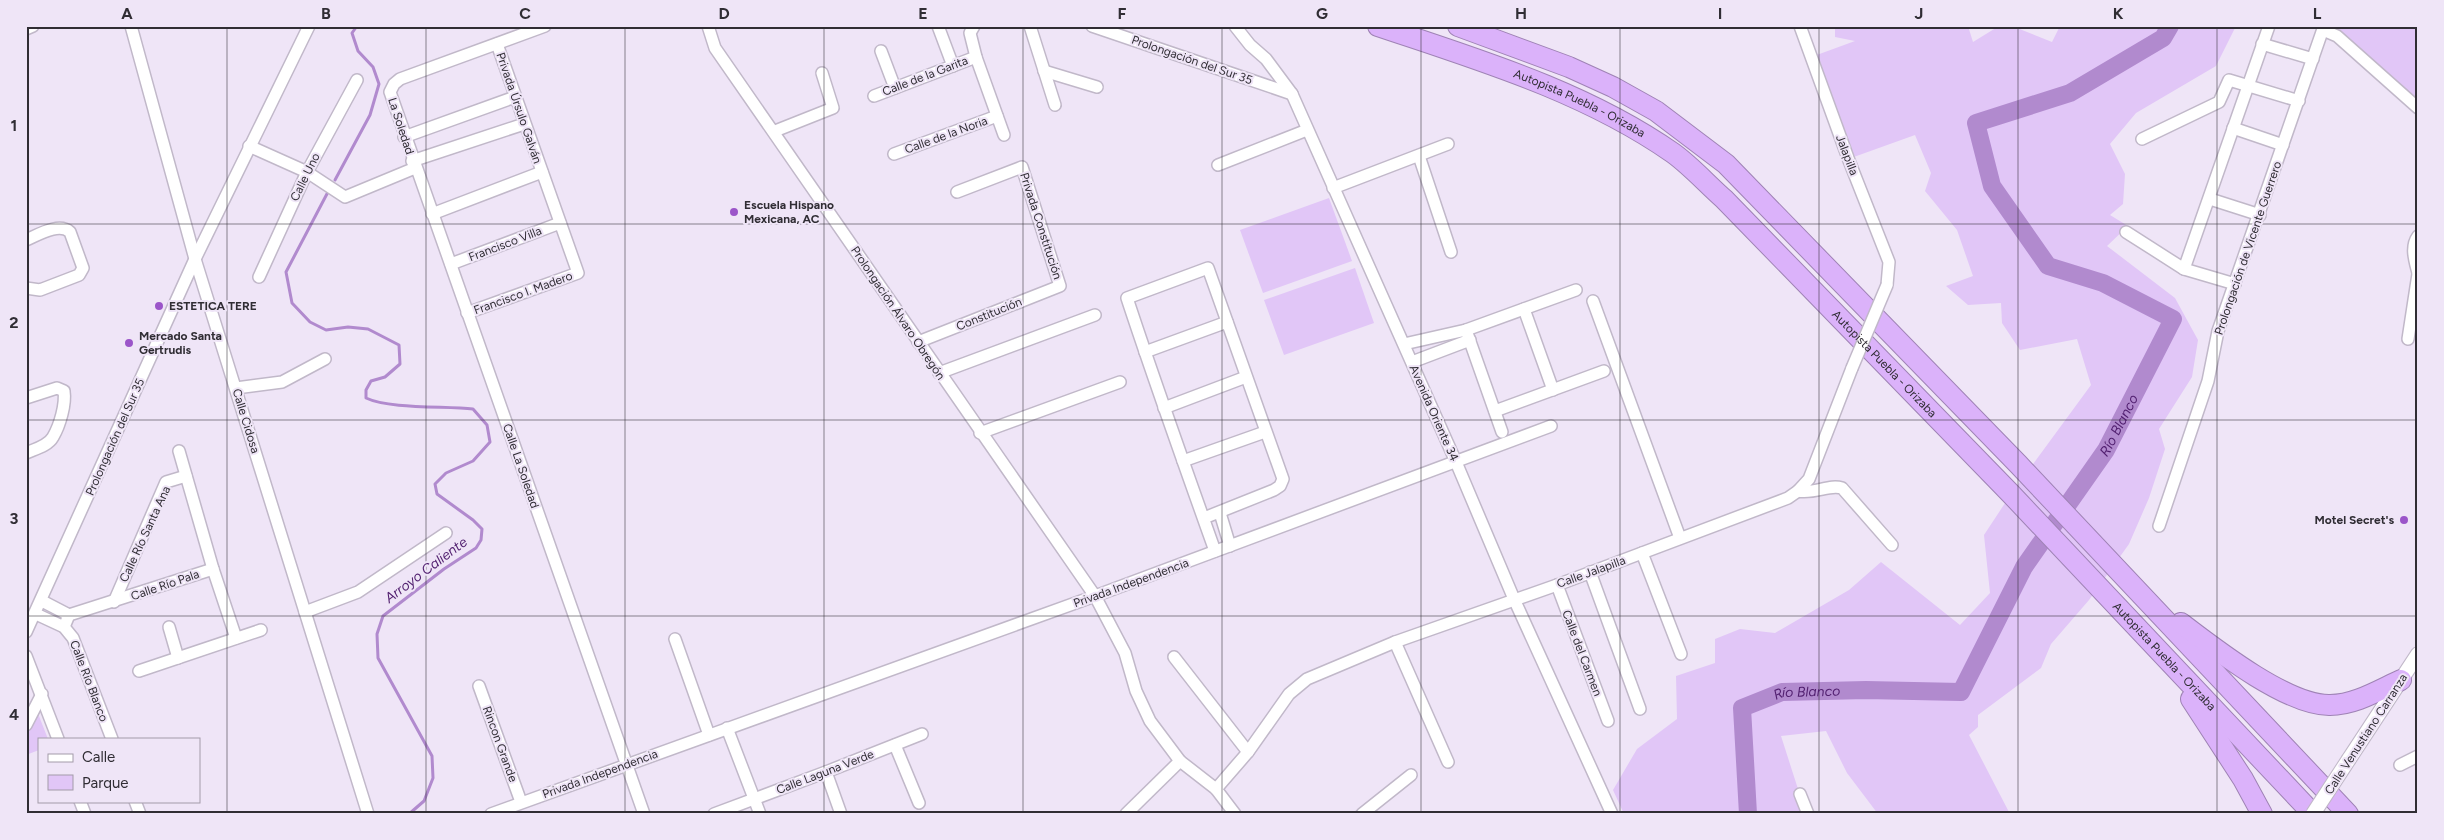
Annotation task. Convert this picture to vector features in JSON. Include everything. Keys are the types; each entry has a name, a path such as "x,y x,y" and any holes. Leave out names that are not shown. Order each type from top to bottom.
{"highway":[{"name":"Autopista Puebla - Orizaba","path":"1378,26 1572,96 1621,120 1675,155 1724,199 2011,494 2313,814"},
{"name":"Autopista Puebla - Orizaba","path":"1458,26 1551,60 1605,83 1656,111 1689,134 1726,164 2018,464 2348,814"},
{"path":"2137,589 2212,646 2289,695 2305,701 2323,705 2341,704 2401,680"},
{"path":"2132,622 2195,704 2243,779 2262,814"}],"street":[{"path":"26,29 33,26"},
{"name":"Calle Cidosa","path":"131,26 195,259 368,814"},
{"name":"Prolongación del Sur 35","path":"26,632 42,601 195,259 309,26"},
{"path":"497,44 545,26"},
{"name":"Prolongación Álvaro Obregón","path":"708,26 715,48 775,131 980,433 1095,596 1125,653 1143,710 1180,761 1216,789 1235,814"},
{"path":"938,26 953,66"},
{"path":"974,26 970,34 976,57 1004,135"},
{"path":"1030,26 1055,105"},
{"name":"Prolongación del Sur 35","path":"1092,26 1292,94"},
{"name":"Avenida Oriente 34","path":"1235,26 1250,45 1266,59 1292,94 1456,462 1514,599 1612,814"},
{"name":"Jalapilla","path":"1800,26 1848,158 1889,262 1887,285"},
{"path":"2184,269 2210,199 2262,44 2270,26"},
{"name":"Prolongación de Vicente Guerrero","path":"2159,526 2208,381 2218,332 2300,101 2313,59 2328,31 2418,108"},
{"name":"La Soledad","path":"414,165 390,92 394,84 400,79 497,44"},
{"name":"Privada Úrsulo Galván","path":"497,44 578,273"},
{"path":"2262,44 2313,59"},
{"path":"881,51 895,88"},
{"name":"Calle de la Garita","path":"874,96 976,57"},
{"path":"1044,71 1096,87"},
{"path":"775,131 833,108 822,73"},
{"name":"Calle Uno","path":"258,278 307,172 357,80"},
{"path":"2142,139 2219,102 2228,80 2248,84 2300,101"},
{"path":"404,137 515,97"},
{"name":"Calle de la Noria","path":"894,154 998,116"},
{"path":"249,146 307,172 345,197 414,165 524,124"},
{"path":"2233,128 2283,145"},
{"path":"1218,165 1307,130"},
{"path":"1333,188 1448,144"},
{"path":"1418,156 1451,252"},
{"name":"Calle La Soledad","path":"414,165 451,264 644,814"},
{"name":"Privada Constitución","path":"957,192 1022,167 1060,286"},
{"path":"432,214 542,172"},
{"path":"2210,199 2260,215"},
{"name":"Francisco Villa","path":"451,264 560,223"},
{"path":"26,240 60,227 66,228 70,232 83,272 40,290 26,288"},
{"path":"2126,232 2184,269 2235,284"},
{"path":"2408,339 2418,274 2414,257 2414,242 2418,236"},
{"path":"1204,518 1220,513 1280,486 1283,479 1208,268 1127,298 1215,551"},
{"name":"Francisco I. Madero","path":"467,313 578,273"},
{"name":"Calle Jalapilla","path":"1216,789 1248,752 1298,684 1395,642 1557,585 1788,498 1798,491 1808,479 1887,285"},
{"name":"Constitución","path":"918,342 1060,286"},
{"path":"1412,362 1524,309 1576,290"},
{"path":"1593,301 1680,538"},
{"path":"1524,309 1553,390"},
{"path":"939,373 1095,315"},
{"path":"1145,352 1227,322"},
{"path":"1404,344 1468,335"},
{"path":"1468,335 1502,432"},
{"path":"236,388 282,382 325,359"},
{"path":"1495,411 1604,371"},
{"path":"1164,408 1246,377"},
{"path":"980,433 1120,382"},
{"path":"26,398 57,388 64,391 66,400 53,438 43,446 26,453"},
{"name":"Privada Independencia","path":"491,814 508,811 521,802 1095,596 1551,426"},
{"path":"1183,461 1265,432"},
{"name":"Calle Río Pala","path":"69,615 213,569 179,451"},
{"name":"Calle Río Santa Ana","path":"114,602 166,482 186,476"},
{"path":"1798,491 1811,493 1836,486 1842,488 1892,545"},
{"path":"1220,513 1230,546"},
{"path":"305,612 358,592 446,533"},
{"path":"1642,553 1681,654"},
{"path":"213,569 236,638"},
{"path":"1590,572 1640,709"},
{"name":"Calle del Carmen","path":"1557,585 1608,721"},
{"path":"42,601 69,615 64,627"},
{"name":"Calle Río Blanco","path":"36,614 64,627 73,638 112,738"},
{"path":"169,627 178,658"},
{"path":"139,671 261,630"},
{"path":"675,639 709,735"},
{"path":"1395,642 1448,762"},
{"name":"Calle Venustiano Carranza","path":"2313,814 2418,654"},
{"path":"26,656 58,738"},
{"path":"1174,657 1248,752"},
{"path":"26,682 41,691"},
{"name":"Rincon Grande","path":"480,686 521,802"},
{"path":"26,725 41,691"},
{"path":"727,728 760,814"},
{"name":"Calle Laguna Verde","path":"714,814 922,734"},
{"path":"895,745 919,803"},
{"path":"2400,765 2418,756"},
{"path":"1126,814 1180,761"},
{"path":"826,772 841,814"},
{"path":"1362,814 1411,775"},
{"path":"1800,794 1808,814"},
{"path":"80,802 85,814"},
{"path":"135,802 140,814"}],"green space":[{"path":"1835,26 1968,26 1973,42 1999,26 2012,26 2052,42 2060,26 2236,26 2216,66 2136,113 2110,144 2125,174 2123,204 2110,215 2128,226 2107,246 2175,298 2198,340 2192,377 2159,429 2165,449 2149,498 2129,544 2089,600 2051,644 2041,668 1978,715 1978,727 1969,735 2010,814 1878,814 1847,773 1826,731 1781,736 1806,814 1624,814 1613,790 1637,749 1677,719 1676,676 1715,663 1715,639 1740,629 1775,633 1849,590 1881,562 1960,625 1990,593 1984,535 2011,494 2091,385 2077,339 2020,350 2002,323 2001,303 1968,305 1946,286 1973,276 1957,230 1925,191 1931,173 1915,135 1851,158 1814,56 1855,41 1835,37"},
{"path":"2335,26 2418,26 2418,104 2334,28"},
{"path":"1329,198 1352,261 1263,293 1240,230"},
{"path":"1355,268 1374,323 1284,355 1264,300"},
{"path":"37,711 48,738 38,738 38,750 26,755 26,735"}],"waterway":[{"name":"Arroyo Caliente","path":"335,180 370,115 379,84 373,67 358,51 352,33 357,26"},
{"name":"Río Blanco","path":"1748,814 1742,708 1782,692 1866,690 1961,692 2024,567 2106,450 2173,319 2103,283 2048,266 1992,186 1976,123 2070,93 2163,38 2170,26"},
{"name":"Arroyo Caliente","path":"329,190 286,272 292,303 310,322 326,330 348,327 368,329 399,345 400,364 385,377 371,381 366,390 366,398 376,402 402,406 473,409 487,425 490,442 473,461 446,473 435,484 437,494 473,520 482,529 481,540 476,548 444,569 383,616 377,634 378,658 432,756 433,778 424,801 409,814"}],"place":[{"name":"Escuela Hispano Mexicana, AC","path":"734,212"},
{"name":"ESTETICA TERE","path":"159,306"},
{"name":"Mercado Santa Gertrudis","path":"129,343"},
{"name":"Motel Secret's","path":"2404,520"}]}
